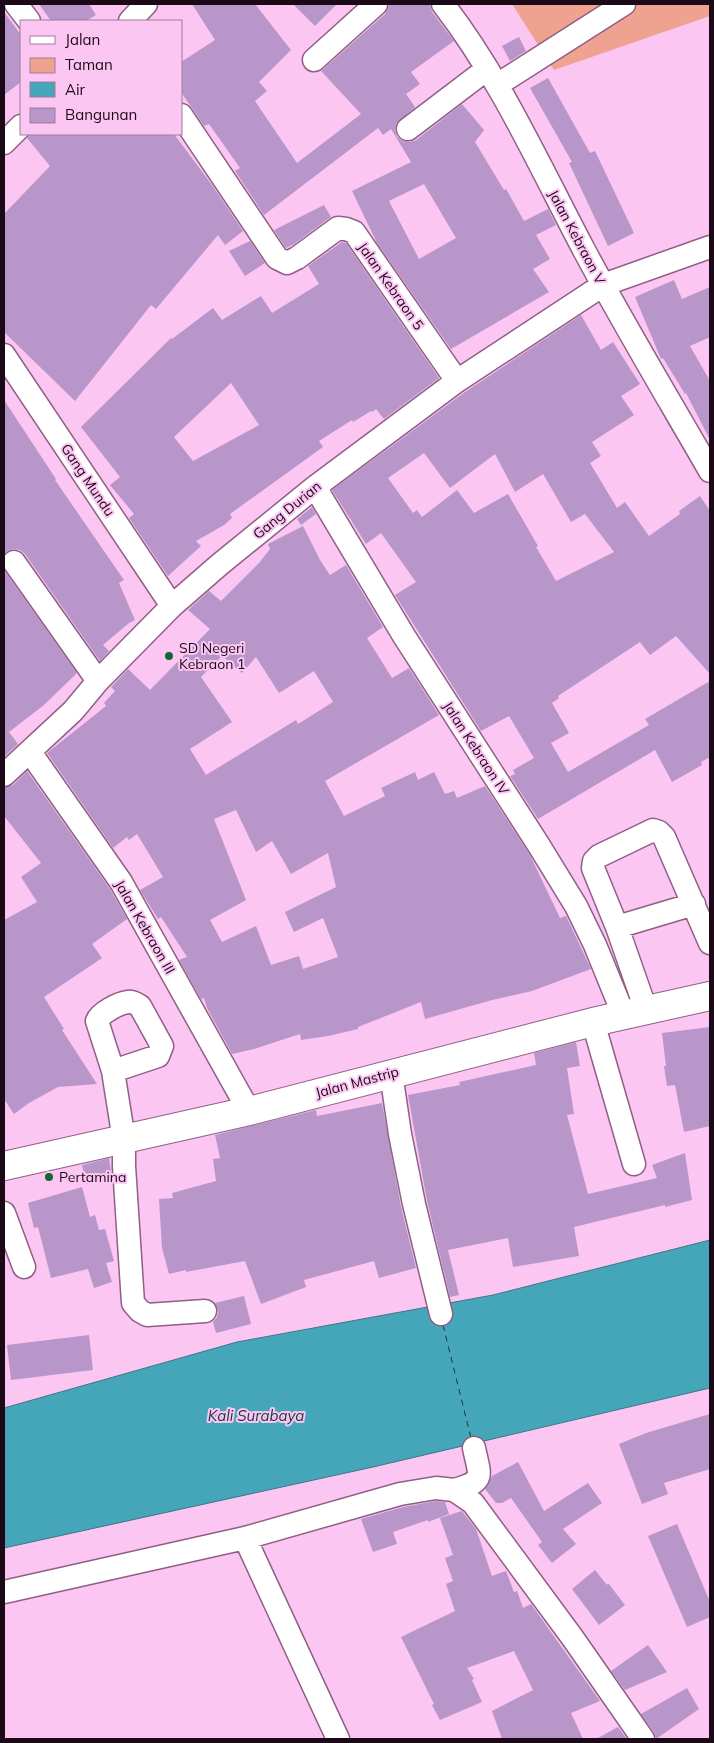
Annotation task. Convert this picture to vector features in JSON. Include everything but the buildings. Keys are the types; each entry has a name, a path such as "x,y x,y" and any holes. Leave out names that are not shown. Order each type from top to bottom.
{"main road":[{"name":"Jalan Mastrip","path":"4,1166 249,1111 593,1022 710,996"}],"street":[{"path":"16,4 28,20"},
{"path":"131,20 146,4"},
{"path":"314,60 376,4"},
{"name":"Jalan Kebraon V","path":"444,4 492,77 602,285 710,471"},
{"path":"408,129 492,77 624,4"},
{"name":"Jalan Kebraon 5","path":"182,117 276,258 286,263 338,228 354,232 457,381"},
{"path":"4,143 20,127"},
{"name":"Gang Durian","path":"4,775 73,711 98,681 172,606 219,565 316,487 457,381 602,285 710,247"},
{"name":"Gang Mundu","path":"4,354 172,606"},
{"name":"Jalan Kebraon IV","path":"316,487 404,636 576,906 595,945 635,1013"},
{"path":"14,562 98,681"},
{"name":"Jalan Kebraon III","path":"30,752 120,882 249,1111"},
{"path":"635,1013 617,927 593,868 594,861 599,856 653,830 659,832 664,837 710,943"},
{"path":"617,927 694,904"},
{"path":"593,1022 634,1164"},
{"path":"113,1071 124,1140 133,1303 140,1311 147,1315 205,1312"},
{"path":"391,1073 401,1143 441,1314"},
{"path":"4,1213 24,1267"},
{"path":"4,1592 245,1538 400,1494 436,1488 454,1490 470,1486 477,1480 480,1474 474,1448"},
{"path":"454,1490 473,1503 572,1637 643,1739"},
{"path":"245,1538 338,1739"}],"green space":[{"path":"512,4 710,4 710,16 554,70"}],"water":[{"name":"Kali Surabaya","path":"710,1240 710,1388 373,1467 4,1548 4,1408 237,1342 493,1295"}],"ferry route":[{"path":"443,1325 471,1438"}],"place":[{"name":"SD Negeri Kebraon 1","path":"169,656"},
{"name":"Pertamina","path":"49,1177"}]}
